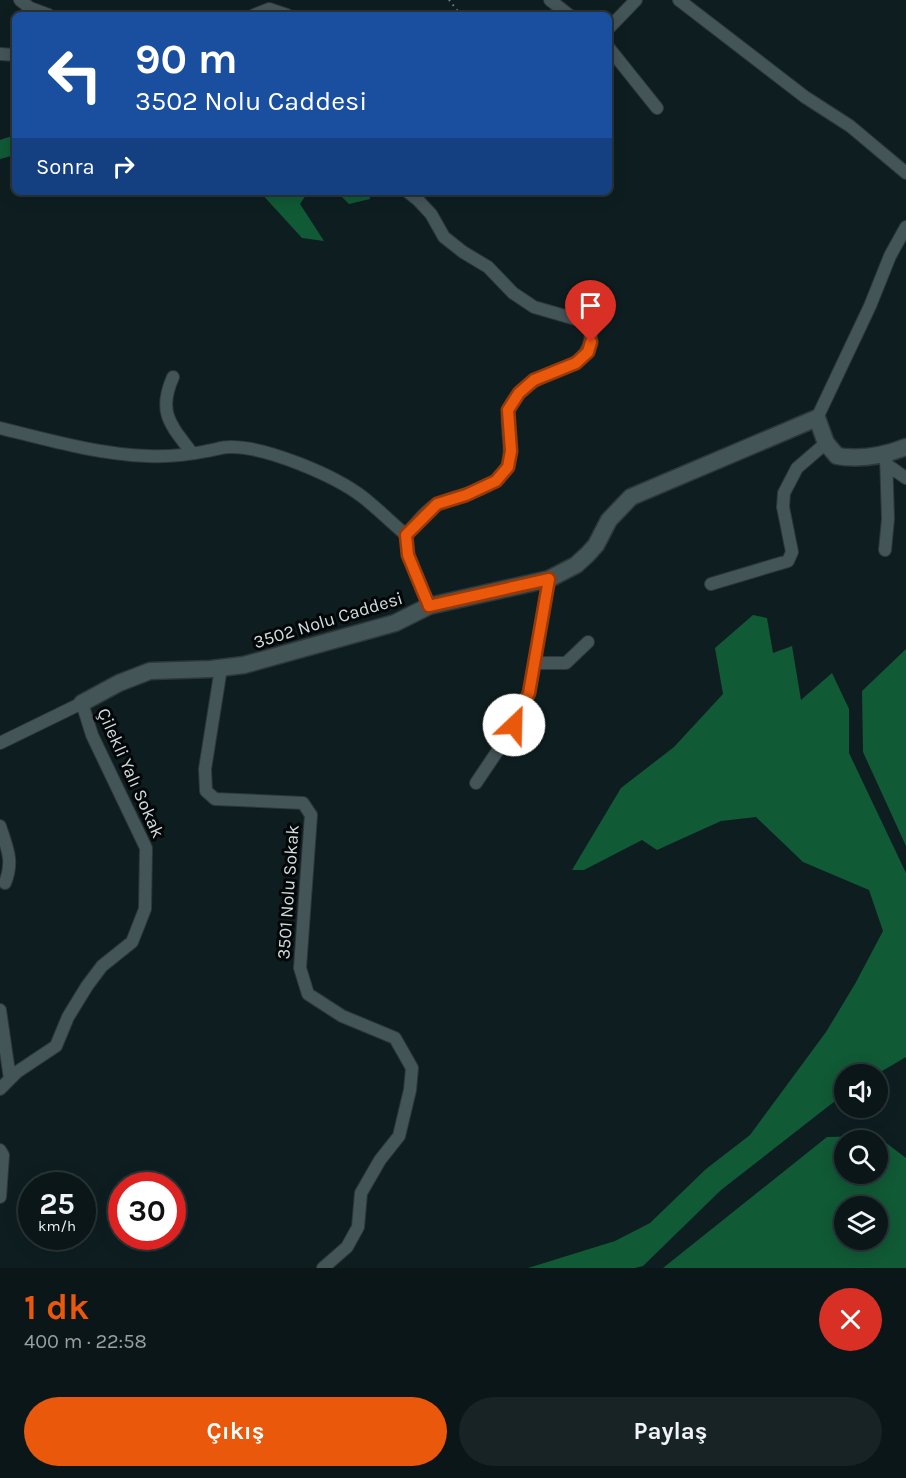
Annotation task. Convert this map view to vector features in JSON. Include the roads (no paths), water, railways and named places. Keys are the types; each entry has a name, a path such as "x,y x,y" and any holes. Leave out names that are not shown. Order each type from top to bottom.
{"street":[{"path":"20,0 30,8 41,12"},
{"path":"550,0 565,12"},
{"path":"612,25 636,0"},
{"path":"679,0 805,97 850,126 906,173"},
{"path":"262,12 269,9 278,12"},
{"path":"612,52 657,108"},
{"path":"406,535 437,504 466,495 496,481 508,467 511,451 508,410 519,393 534,380 576,363 588,352 591,342 591,331 579,320 534,307 513,293 488,267 444,237 430,214 412,195"},
{"path":"906,227 890,256 870,306 817,418 826,443 837,456 886,460 906,447"},
{"path":"173,377 166,393 165,409 173,428 192,453"},
{"name":"3502 Nolu Caddesi","path":"81,703 119,683 150,671 221,668 263,660 384,626 410,617 429,606 549,579 576,565 588,554 596,545 609,520 631,497 817,418"},
{"path":"0,428 120,455 151,457 228,447 250,448 325,475 363,497 406,535 408,555 429,606"},
{"path":"711,584 788,561 792,552 783,507 784,493 797,468 826,443"},
{"path":"886,460 906,478"},
{"path":"885,550 888,519 886,460"},
{"path":"476,783 514,725 529,693 549,579"},
{"path":"534,663 566,663 588,642"},
{"name":"3501 Nolu Sokak","path":"221,668 206,769 206,791 215,800 303,803 311,815 300,968 308,994 342,1016 395,1038 412,1068 411,1090 399,1136 380,1160 361,1193 358,1227 347,1247 323,1268"},
{"path":"0,743 81,703"},
{"name":"Çilekli Yalı Sokak","path":"0,1089 10,1079 56,1046 68,1017 87,986 102,966 132,942 145,909 146,848 92,735 81,703"},
{"path":"0,826 10,858 10,870 5,883"},
{"path":"0,1010 10,1079"},
{"path":"0,1150 3,1155 0,1197"}]}
